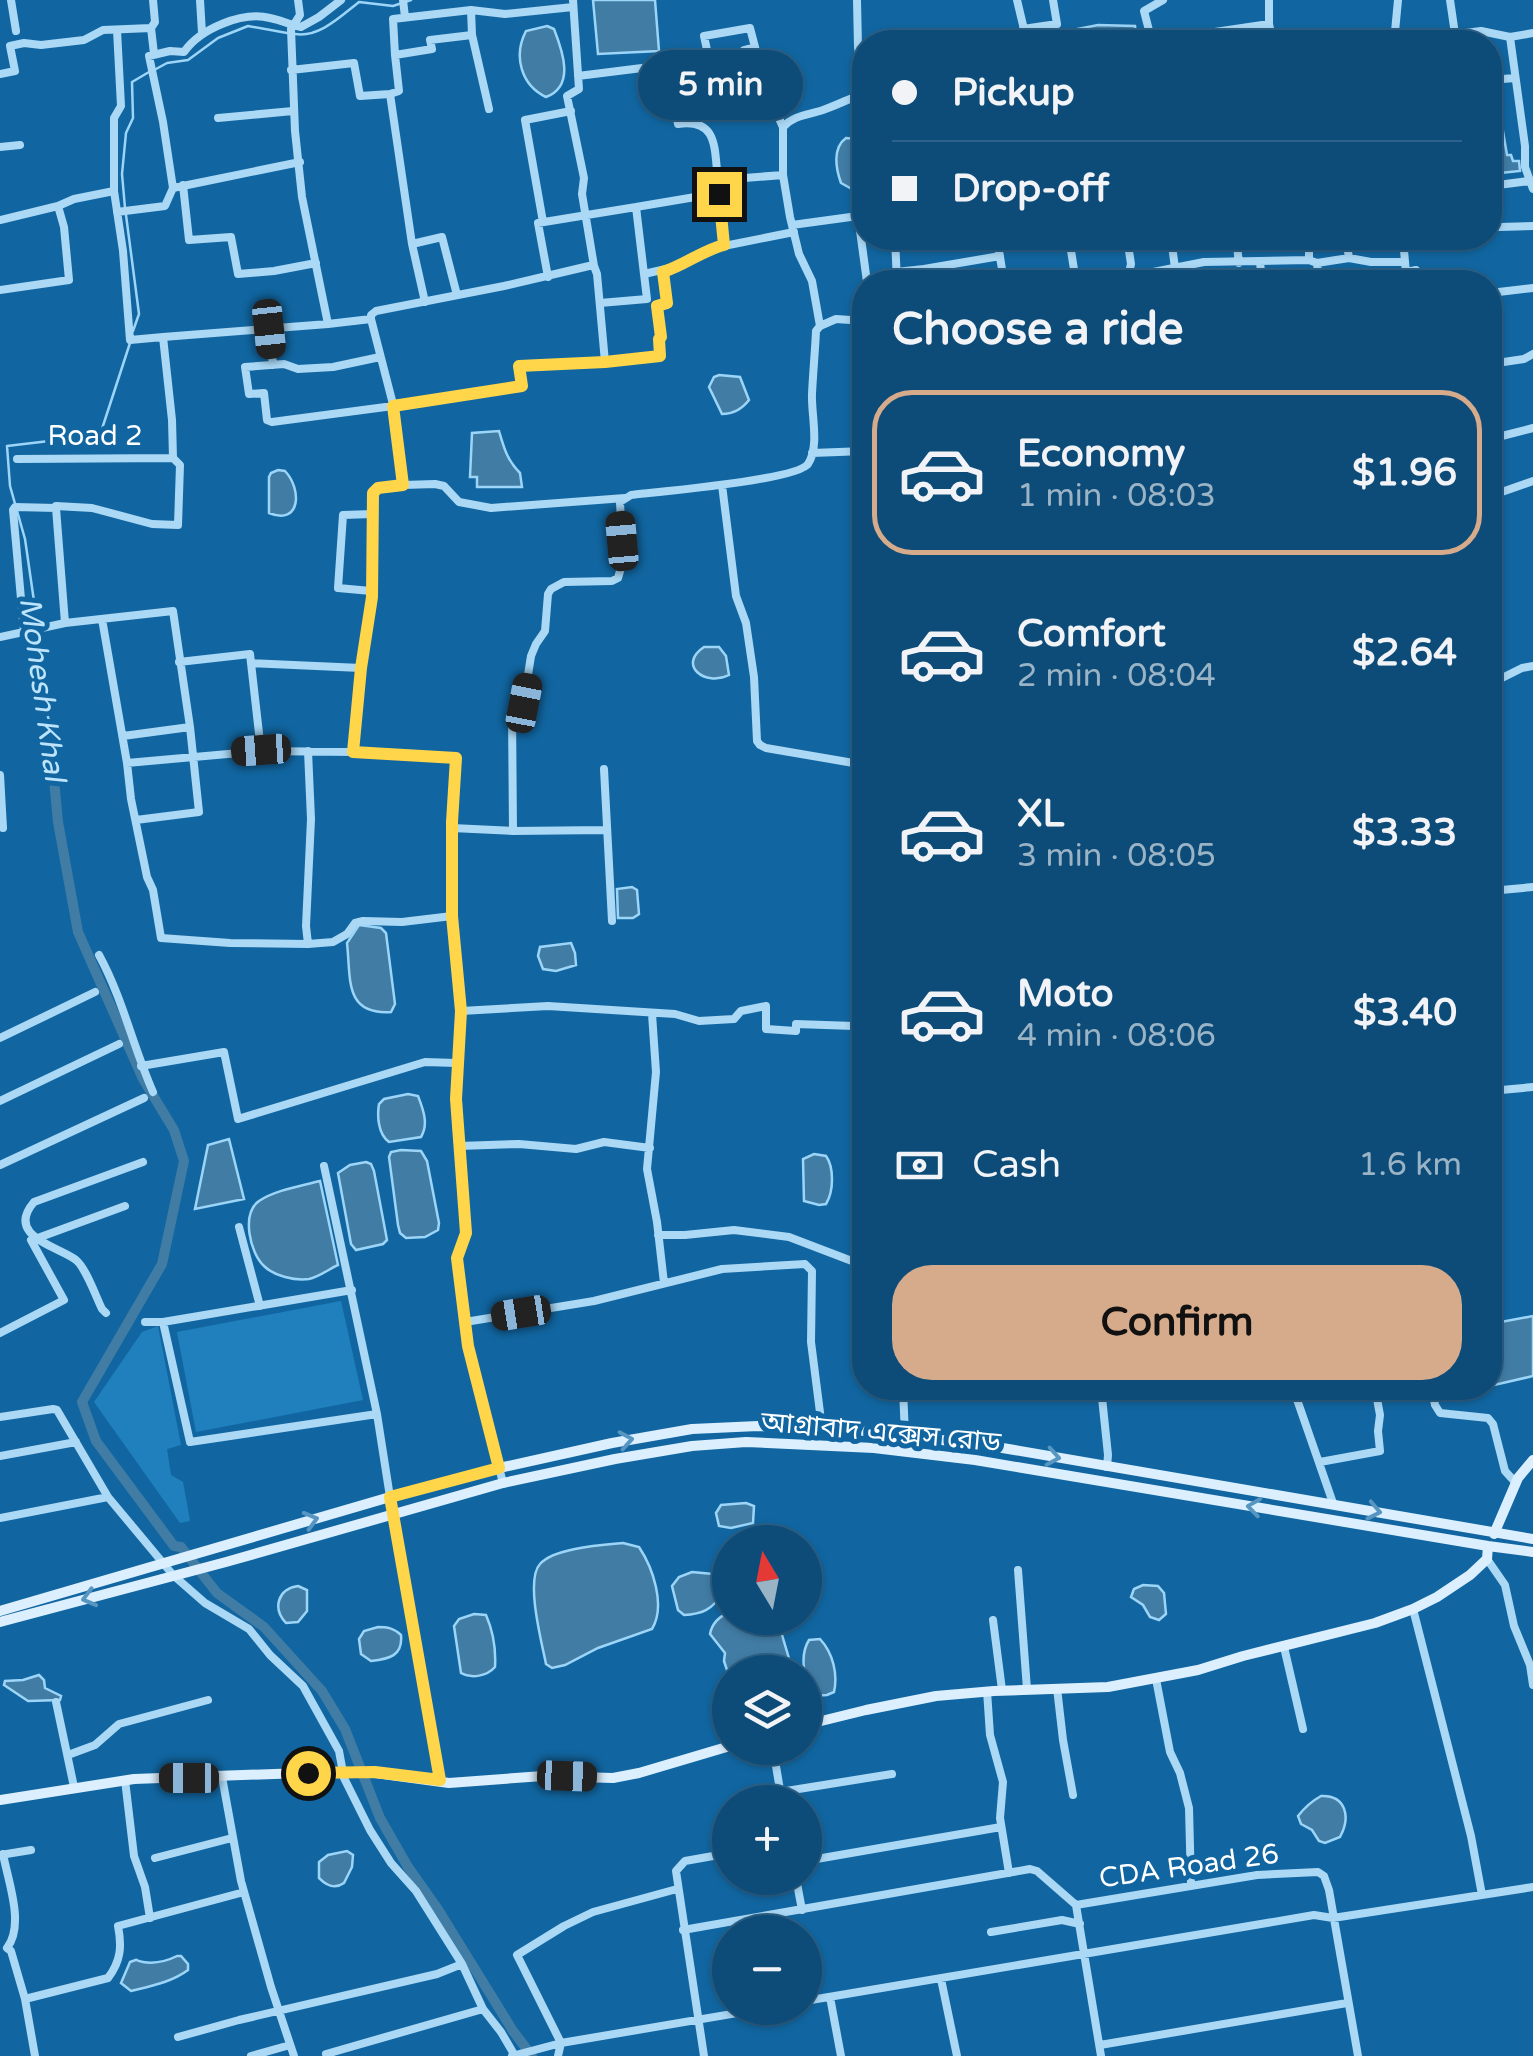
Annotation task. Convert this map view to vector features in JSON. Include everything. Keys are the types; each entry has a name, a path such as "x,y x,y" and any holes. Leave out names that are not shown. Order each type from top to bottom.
{"main road":[{"name":"আগ্রাবাদ এক্সেস রোড","path":"0,1611 499,1468 692,1429 822,1428 991,1446 1533,1539"},
{"name":"আগ্রাবাদ এক্সেস রোড","path":"0,1622 502,1483 615,1458 746,1442 825,1444 974,1460 1533,1552"},
{"path":"1494,1534 1516,1483 1533,1460"},
{"path":"390,1497 440,1780"},
{"path":"822,1722 891,1704 987,1691 1108,1686 1198,1670 1375,1623 1413,1609 1470,1575 1487,1559 1488,1546"},
{"path":"0,1800 125,1780 329,1772 375,1772 474,1782 543,1776 613,1778 712,1752"}],"street":[{"path":"10,0 16,31"},
{"path":"153,0 154,54"},
{"path":"200,0 202,34"},
{"path":"298,0 300,15 292,26 293,111 302,198 328,324"},
{"path":"117,212 165,206 173,188 149,56 184,52 202,34 255,16 301,27 341,0"},
{"path":"403,0 405,17"},
{"path":"857,0 858,30"},
{"path":"1017,0 1023,29 1057,24 1053,0"},
{"path":"1149,30 1144,11 1162,0"},
{"path":"1269,0 1270,30"},
{"path":"1395,30 1398,0"},
{"path":"1450,0 1454,30"},
{"path":"291,70 354,63 360,96 390,94 400,91 393,19 471,10 505,14 573,4 578,91 568,94 599,285 605,362"},
{"path":"471,10 472,35 489,110"},
{"path":"1232,30 1269,24"},
{"path":"0,74 15,72 10,46 84,40 103,30 151,28"},
{"path":"710,64 704,36 750,28 764,86 783,127 783,175 799,254 812,281 820,326"},
{"path":"117,30 121,106 114,118 114,192 130,340 371,319"},
{"path":"1502,35 1533,34"},
{"path":"395,54 432,49 430,40 472,35"},
{"path":"1502,186 1531,185 1525,167 1510,37"},
{"path":"578,76 679,63 690,68 745,55 744,50 755,48"},
{"path":"666,65 678,124 699,123 711,134 724,245"},
{"path":"1502,79 1515,78"},
{"path":"390,94 412,244 425,302"},
{"path":"783,127 798,116 852,99"},
{"path":"218,118 293,111"},
{"path":"543,222 525,120 571,111"},
{"path":"1521,119 1533,117"},
{"path":"0,148 20,144"},
{"path":"173,188 300,162"},
{"path":"718,180 783,175"},
{"path":"183,185 189,240 231,236 238,274 316,263"},
{"path":"0,220 58,206 74,198 114,192"},
{"path":"548,277 538,223 719,194"},
{"path":"0,290 68,280 58,206"},
{"path":"600,303 647,299 636,206"},
{"path":"644,274 684,264 709,249 852,218"},
{"path":"1502,227 1533,226"},
{"path":"412,244 442,238 456,295"},
{"path":"999,250 1002,270"},
{"path":"1173,250 1175,268"},
{"path":"1237,250 1239,263"},
{"path":"1311,250 1315,270"},
{"path":"1348,250 1349,258"},
{"path":"1404,250 1406,270"},
{"path":"920,270 1000,256"},
{"path":"1171,270 1204,262 1313,262 1349,258 1405,262"},
{"path":"1260,262 1261,270"},
{"path":"403,485 393,406 372,312 594,266"},
{"path":"380,357 333,368 298,369 284,364 245,367 250,394 264,392 269,422 522,386 519,366 660,356 657,306 667,303 663,272"},
{"path":"1502,292 1533,288"},
{"path":"514,831 512,712 523,706 532,656 545,632 548,594 564,582 612,582 618,578 623,561 620,502 631,495 722,485 802,470 812,453 816,331 836,319 852,320"},
{"path":"269,329 273,364"},
{"path":"24,632 14,507 92,508 152,524 178,525 180,465 173,458 164,337"},
{"path":"1502,362 1533,354"},
{"path":"1502,436 1533,428"},
{"path":"812,453 852,454"},
{"name":"Road 2","path":"17,459 173,458"},
{"path":"1502,492 1533,481"},
{"path":"353,752 372,591 375,490 435,484 444,486 459,502 491,508 625,498"},
{"path":"722,485 736,596 746,623 754,677 757,740 766,748 852,763"},
{"path":"56,508 65,623"},
{"path":"372,514 343,515 338,588 372,591"},
{"path":"0,637 65,623 173,612 199,812 136,820"},
{"path":"102,620 130,799 161,938 308,944 333,942 362,921 402,922 452,916"},
{"path":"179,662 250,654 261,750"},
{"path":"251,663 361,668"},
{"path":"1502,678 1533,666"},
{"path":"122,736 190,727"},
{"path":"127,763 261,750 456,758 452,916 461,1011 456,1121 466,1233 457,1258 472,1366 502,1483"},
{"path":"308,751 308,944"},
{"path":"604,769 612,921"},
{"path":"0,774 3,828"},
{"path":"452,828 606,830"},
{"path":"1502,890 1533,887"},
{"path":"100,955 153,1092"},
{"path":"0,1038 96,992"},
{"path":"461,1011 548,1006 675,1014 699,1021 734,1019 741,1012 766,1006 766,1029 796,1031 796,1024 852,1026"},
{"path":"652,1014 656,1072 647,1169 664,1283"},
{"path":"0,1101 119,1044"},
{"path":"141,1066 224,1052 238,1119 424,1062 456,1063"},
{"path":"1502,1090 1533,1088"},
{"path":"0,1164 144,1098"},
{"path":"459,1146 519,1144 576,1149 604,1142 650,1148"},
{"path":"106,1312 77,1261 35,1239 26,1222 27,1210 34,1202 143,1162"},
{"path":"324,1166 377,1414 390,1497"},
{"path":"35,1239 125,1206"},
{"path":"0,1333 64,1300 23,1224"},
{"path":"239,1227 260,1306"},
{"path":"658,1234 734,1230 789,1237 852,1261"},
{"path":"465,1322 594,1302 739,1268 810,1266 811,1342 822,1428"},
{"path":"145,1322 352,1290"},
{"path":"163,1322 190,1442 377,1414"},
{"path":"904,1400 905,1436"},
{"path":"1103,1400 1107,1466"},
{"path":"1298,1400 1332,1503"},
{"path":"1320,1462 1380,1450 1377,1400"},
{"path":"1434,1400 1440,1413 1488,1418 1504,1470 1516,1483"},
{"path":"0,1417 53,1408 59,1412 108,1496 176,1575 205,1603 249,1628 270,1655 303,1686 338,1752 344,1778 375,1839 416,1891 462,1964 483,2008 516,2055 561,2043 712,2017"},
{"path":"0,1456 76,1442"},
{"path":"0,1518 108,1496"},
{"path":"1487,1559 1505,1585 1533,1685"},
{"path":"1018,1570 1027,1689"},
{"path":"1413,1609 1471,1836 1482,1895"},
{"path":"993,1620 1002,1690"},
{"path":"1284,1647 1303,1730"},
{"path":"1156,1679 1170,1752 1189,1808 1191,1885"},
{"path":"1057,1688 1073,1795"},
{"path":"987,1691 990,1734 1003,1782 999,1809 1008,1874"},
{"path":"68,1755 95,1745 119,1724 208,1700"},
{"path":"56,1702 74,1788"},
{"path":"822,1785 892,1774"},
{"path":"222,1777 244,1892 294,2056"},
{"path":"125,1780 134,1856 150,1918"},
{"path":"822,1858 1001,1827"},
{"path":"155,1858 232,1838"},
{"path":"31,1850 1,1854 16,1924 12,1942 3,1948 11,1952 25,1999 34,2056"},
{"path":"704,2056 676,1870 681,1863 712,1857"},
{"path":"683,1930 1030,1869 1076,1905 1102,2056"},
{"name":"CDA Road 26","path":"1076,1905 1278,1872 1318,1872 1327,1882 1333,1918"},
{"path":"822,1998 1314,1915 1333,1918 1533,1887"},
{"path":"558,2056 561,2043 517,1955 594,1912 677,1889"},
{"path":"25,1999 108,1978 121,1951 118,1926 244,1892"},
{"path":"799,1895 802,1910"},
{"path":"1333,1918 1358,2056"},
{"path":"991,1932 1062,1920 1080,1924"},
{"path":"178,2037 436,1974 462,1964"},
{"path":"941,1978 957,2056"},
{"path":"830,1997 841,2056"},
{"path":"1100,2045 1347,2003"},
{"path":"326,2054 483,2008"},
{"path":"251,2056 290,2044"}],"shaded area":[{"path":"593,0 655,0 659,51 598,54"},
{"path":"1098,25 1135,26 1136,30 1072,30"},
{"path":"547,26 554,29 561,48 564,77 555,92 546,97 525,77 520,50 526,31"},
{"path":"1502,126 1507,155 1519,161 1520,171 1502,173"},
{"path":"852,139 850,188 841,183 837,165 842,142"},
{"path":"719,375 740,377 749,400 744,406 722,414 709,387"},
{"path":"499,431 509,458 520,473 522,487 477,487 477,477 470,477 472,433"},
{"path":"278,470 285,471 291,479 296,496 293,510 280,516 269,513 269,477"},
{"path":"704,647 719,647 726,656 729,675 711,678 697,672 693,661"},
{"path":"617,889 637,890 639,914 618,918"},
{"path":"359,925 381,928 386,933 395,1004 391,1012 365,1008 353,992 347,943"},
{"path":"571,943 576,965 556,971 543,969 538,956 540,947"},
{"path":"418,1096 425,1127 421,1137 389,1142 379,1124 379,1104 384,1099"},
{"path":"229,1139 244,1199 195,1209 208,1145"},
{"path":"421,1151 427,1161 439,1223 438,1230 425,1237 406,1238 400,1233 389,1157 391,1152"},
{"path":"814,1154 826,1156 831,1166 832,1186 826,1204 804,1201 803,1159"},
{"path":"366,1162 374,1171 387,1240 356,1250 351,1244 338,1173 350,1165"},
{"path":"320,1181 338,1265 309,1279 273,1273 259,1260 252,1243 249,1224 253,1207 273,1194"},
{"path":"341,1301 363,1400 196,1432 177,1332"},
{"path":"1533,1316 1533,1376 1502,1383 1502,1322"},
{"path":"158,1326 181,1445 167,1449 171,1475 183,1482 190,1521 180,1523 94,1402 142,1332"},
{"path":"721,1505 754,1506 753,1523 719,1525 716,1513"},
{"path":"623,1543 639,1547 653,1576 658,1609 652,1629 552,1668 546,1664 536,1612 534,1583 540,1564 567,1551"},
{"path":"692,1572 712,1574 712,1606 696,1614 684,1615 678,1610 672,1586 679,1577"},
{"path":"298,1586 307,1590 307,1611 298,1622 286,1623 279,1611 279,1600 286,1591"},
{"path":"1158,1586 1164,1593 1166,1614 1159,1620 1150,1617 1143,1605 1131,1597 1134,1589"},
{"path":"486,1615 495,1667 474,1676 461,1673 454,1626 459,1619"},
{"path":"378,1627 401,1635 400,1648 394,1655 371,1661 361,1654 359,1639 364,1631"},
{"path":"712,1629 712,1635 782,1635 788,1655 725,1655 710,1634"},
{"path":"820,1639 831,1657 835,1685 834,1692 827,1695 822,1695 822,1655 804,1655 809,1640"},
{"path":"39,1675 45,1688 61,1696 60,1700 28,1701 4,1685 5,1681"},
{"path":"1321,1796 1336,1799 1345,1815 1340,1837 1325,1843 1301,1824 1298,1816"},
{"path":"347,1851 353,1855 352,1867 344,1883 324,1883 319,1878 319,1862 328,1855"},
{"path":"177,1956 188,1964 188,1970 175,1978 131,1991 121,1983 130,1962 165,1961"}],"waterway":[{"name":"Mohesh Khal","path":"295,34 313,33 359,2 393,6 411,0"},
{"name":"Mohesh Khal","path":"156,69 188,60 218,38 248,26 287,33"},
{"name":"Mohesh Khal","path":"125,208 122,174 126,133 133,118 132,82 149,72"},
{"name":"Mohesh Khal","path":"126,215 139,314 133,331"},
{"name":"Mohesh Khal","path":"36,624 25,539 10,486 7,446 100,435 130,343"},
{"name":"Mohesh Khal","path":"35,632 33,657 49,721 53,769"},
{"name":"Mohesh Khal","path":"53,769 58,822 78,932 143,1079 174,1130 184,1161 162,1264 82,1402 96,1441 174,1546 181,1547 217,1593 264,1627 322,1691 345,1729 380,1818 408,1867 532,2056"}],"route":[{"path":"308,1773 375,1772 440,1780 390,1497 499,1468 472,1366 457,1258 466,1233 456,1121 461,1011 452,916 456,758 353,752 372,597 373,493 378,488 403,485 393,406 522,386 519,366 660,356 657,306 667,303 663,272 724,245 719,194"}]}
